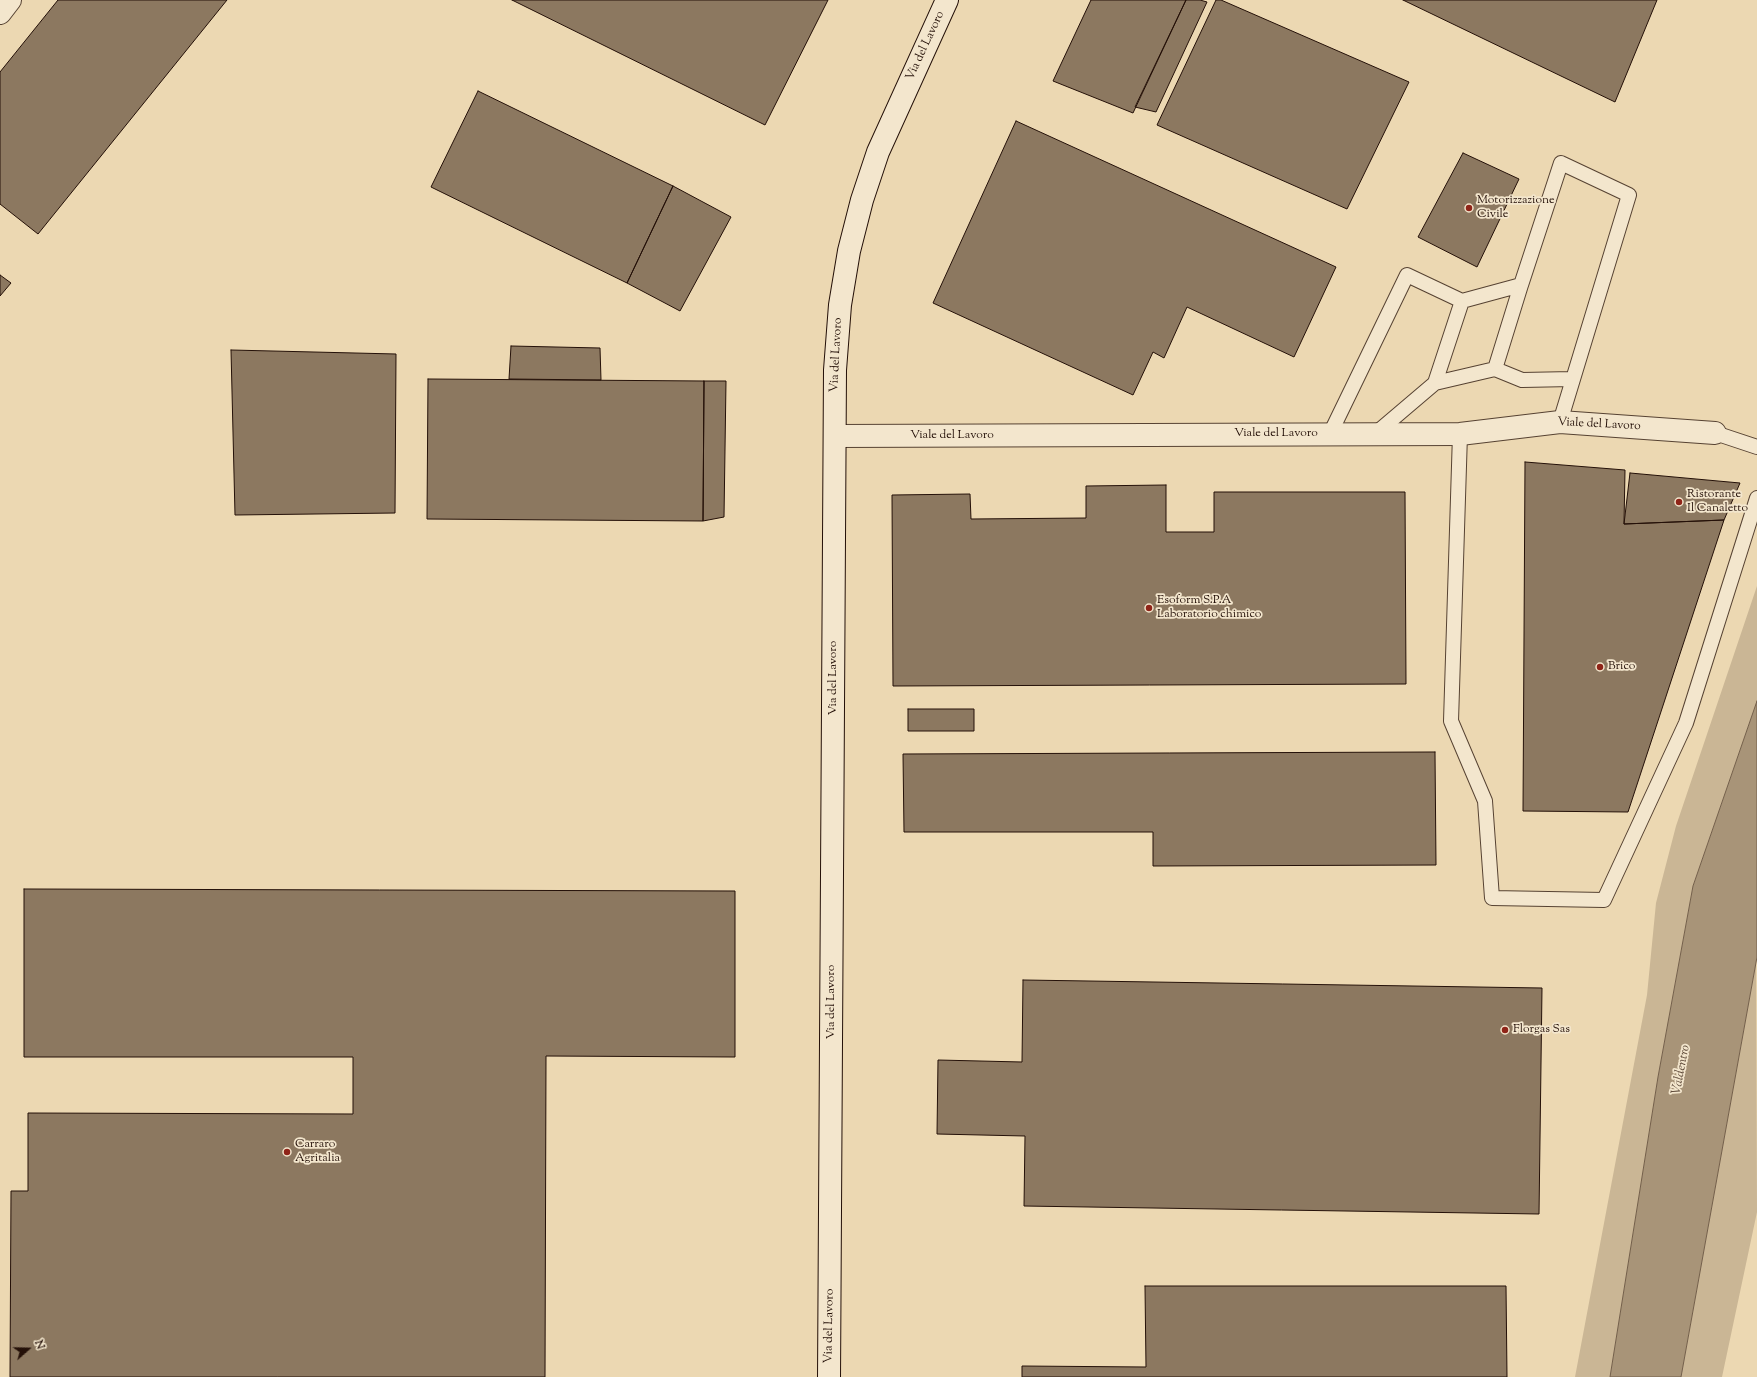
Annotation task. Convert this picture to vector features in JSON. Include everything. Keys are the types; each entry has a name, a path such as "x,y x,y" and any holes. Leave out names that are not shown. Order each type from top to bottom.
{"main road":[{"path":"0,13 10,0"},
{"name":"Via del Lavoro","path":"829,1377 835,436 836,370 840,305 851,243 878,152 947,0"},
{"name":"Viale del Lavoro","path":"835,436 1460,434 1560,422 1715,433"}],"lane":[{"path":"1495,369 1561,164 1629,195 1560,422"},
{"path":"1330,434 1407,275 1462,301 1521,285"},
{"path":"1435,383 1462,301"},
{"path":"1375,434 1435,383 1495,369 1522,380 1572,379"},
{"path":"1715,433 1757,446"},
{"path":"1460,434 1451,721 1485,802 1492,898 1604,900 1686,723 1757,498"}],"shaded area":[{"path":"1757,586 1757,701 1693,886 1658,1077 1610,1377 1575,1377 1647,995 1656,903 1676,826"},
{"path":"1756,963 1757,1212 1722,1377 1681,1377"}],"water":[{"name":"Valdentro","path":"1757,701 1757,957 1681,1377 1610,1377 1658,1077 1693,886"}],"building":[{"path":"58,0 227,0 38,234 0,204 0,72"},
{"path":"512,0 828,0 765,125"},
{"path":"1091,0 1186,0 1133,113 1053,81"},
{"path":"1186,0 1200,0 1207,2 1156,112 1135,107"},
{"path":"1216,0 1221,0 1409,82 1347,209 1157,125"},
{"path":"1403,0 1657,0 1615,102"},
{"path":"478,91 673,186 627,283 431,187"},
{"path":"1016,121 1336,267 1294,357 1187,307 1164,358 1153,352 1133,395 933,303"},
{"name":"Motorizzazione Civile","path":"1463,153 1519,179 1477,267 1418,237"},
{"path":"673,186 731,217 680,311 627,283"},
{"path":"0,275 11,283 0,296"},
{"path":"511,346 600,348 601,380 509,379"},
{"path":"231,350 396,354 395,513 235,515"},
{"path":"428,379 704,381 703,521 427,519"},
{"path":"704,381 726,381 724,517 703,521"},
{"name":"Brico","path":"1525,462 1625,470 1624,524 1724,520 1628,812 1523,811"},
{"name":"Ristorante Il Canaletto","path":"1630,473 1740,483 1724,520 1624,524"},
{"name":"Esoform S.P.A Laboratorio chimico","path":"1166,485 1166,532 1214,532 1214,492 1405,492 1406,684 893,686 892,495 970,494 971,519 1086,518 1086,486"},
{"path":"908,709 974,709 974,731 908,731"},
{"path":"1435,752 1436,865 1153,866 1153,832 904,832 903,754"},
{"name":"Carraro Agritalia","path":"24,889 735,891 735,1057 546,1056 545,1377 10,1377 11,1191 28,1191 28,1113 353,1114 353,1057 24,1057"},
{"path":"1023,980 1542,988 1539,1214 1024,1206 1025,1136 937,1134 938,1060 1022,1062"},
{"path":"1145,1286 1506,1286 1507,1377 1022,1377 1022,1366 1146,1367"}],"place":[{"name":"Motorizzazione Civile","path":"1469,208"},
{"name":"Ristorante Il Canaletto","path":"1679,502"},
{"name":"Esoform S.P.A Laboratorio chimico","path":"1149,608"},
{"name":"Brico","path":"1600,667"},
{"name":"Florgas Sas","path":"1505,1030"},
{"name":"Carraro Agritalia","path":"287,1152"}]}
